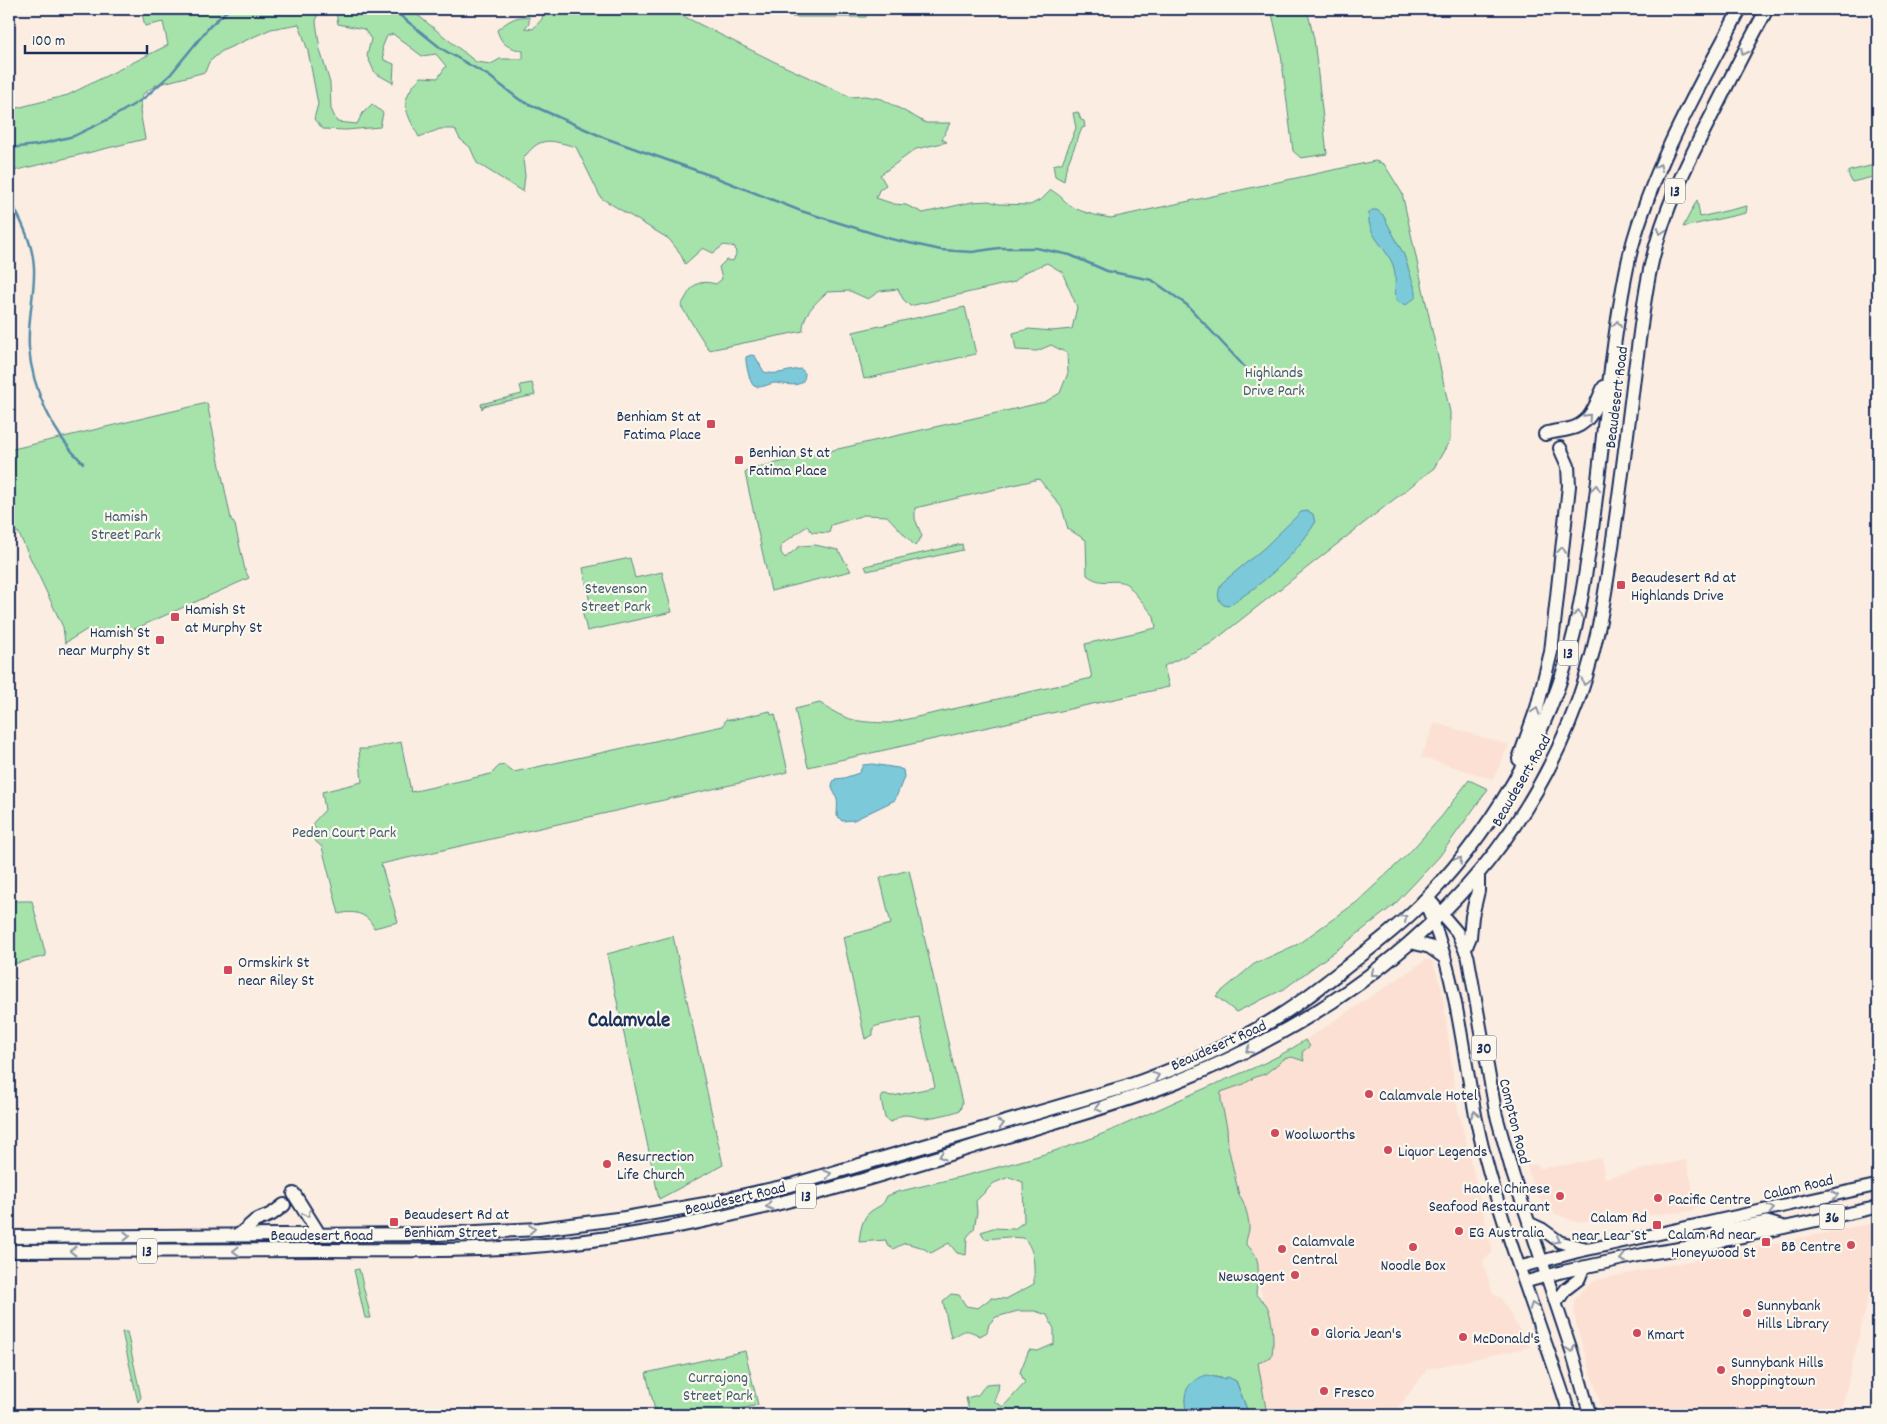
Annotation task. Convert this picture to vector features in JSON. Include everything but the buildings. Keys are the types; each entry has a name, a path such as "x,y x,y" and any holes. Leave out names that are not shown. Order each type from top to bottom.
{"highway":[{"name":"Beaudesert Road","path":"9,1237 396,1235 500,1232 583,1224 665,1212 795,1184 1094,1096 1169,1071 1219,1049 1261,1027 1298,1003 1340,972 1425,899 1481,832 1518,774 1534,744 1556,691 1578,613 1625,274 1632,246 1652,184 1667,149 1740,9"},
{"name":"Beaudesert Road","path":"9,1251 441,1250 548,1245 677,1227 830,1190 1111,1104 1196,1073 1246,1051 1292,1027 1355,987 1411,942 1437,918 1478,874 1505,839 1537,790 1568,728 1584,684 1602,618 1642,316 1655,248 1666,212 1689,159 1767,9"},
{"path":"1545,434 1576,427 1588,420 1596,408 1610,376"},
{"path":"1518,774 1520,754 1535,715 1550,652 1569,486 1568,466 1560,448"},
{"path":"1465,949 1470,937 1472,916 1478,891 1478,874"},
{"path":"1411,942 1430,947 1444,957"},
{"path":"294,1194 319,1234"},
{"path":"239,1235 255,1221 272,1214 284,1205"}],"main road":[{"name":"Compton Road","path":"1425,899 1437,918 1444,957 1455,994 1469,1084 1491,1180 1570,1415"},
{"name":"Compton Road","path":"1437,918 1457,932 1471,964 1493,1098 1511,1166 1590,1415"},
{"name":"Calam Road","path":"1520,1267 1588,1249 1878,1185"},
{"name":"36","path":"1525,1282 1645,1254 1698,1246 1878,1207"},
{"path":"1715,1222 1722,1230 1767,1222 1785,1227"},
{"path":"1529,1223 1542,1228 1556,1241 1588,1249"},
{"path":"1556,1303 1562,1293 1579,1279 1584,1267"}],"shaded area":[{"path":"1435,723 1509,745 1493,779 1421,757"},
{"path":"1426,960 1432,961 1442,989 1456,1101 1492,1248 1492,1253 1483,1261 1493,1294 1501,1298 1530,1347 1427,1369 1393,1415 1158,1415 1145,1357 1270,1329 1210,1086 1256,1068 1287,1052"},
{"path":"1601,1158 1605,1178 1686,1160 1697,1206 1691,1211 1576,1222 1556,1214 1542,1202 1534,1190 1527,1166 1535,1164 1541,1168"},
{"name":"Sunnybank Hills Shoppingtown","path":"1873,1223 1878,1226 1878,1256 1840,1415 1604,1415 1576,1324 1574,1301 1583,1289 1597,1280"}],"green space":[{"path":"141,9 318,9 316,22 320,50 330,83 331,109 337,122 357,124 362,114 372,104 383,113 380,127 346,130 323,129 314,119 318,104 308,51 299,24 271,29 222,51 209,62 205,72 156,85 142,95 140,111 145,139 9,172 9,110 68,95 168,45 163,22 145,26"},
{"name":"Highlands Drive Park","path":"342,9 410,9 476,62 491,64 500,59 523,59 523,51 503,43 497,30 504,24 520,17 529,17 529,23 525,28 533,29 542,19 544,9 669,9 775,62 851,97 865,96 882,99 926,123 950,123 942,139 947,142 916,149 880,175 886,185 879,190 876,198 894,204 906,205 923,213 972,202 989,201 999,204 1030,205 1042,199 1051,190 1075,208 1087,213 1111,218 1375,161 1384,164 1402,193 1450,412 1450,440 1434,468 1210,644 1164,666 1169,687 808,767 795,709 820,703 838,714 853,720 890,723 1092,678 1085,644 1156,628 1154,616 1128,585 1118,581 1099,581 1087,575 1086,540 1068,529 1062,508 1039,479 915,508 915,519 922,536 915,546 887,516 864,515 831,525 829,533 812,532 807,526 781,545 781,553 785,558 800,546 815,545 838,550 851,571 771,591 745,473 750,469 1045,402 1060,393 1068,373 1067,353 1051,345 1037,351 1016,350 1013,333 1029,329 1051,331 1072,329 1077,307 1062,272 1047,263 1025,272 1014,282 910,306 903,299 898,289 880,291 868,299 850,291 827,292 807,314 803,331 709,350 681,306 690,290 697,284 716,284 722,279 719,267 726,260 733,261 736,254 735,247 724,245 713,253 703,248 685,264 680,253 669,239 601,198 576,147 546,141 529,151 523,159 525,176 523,192 477,163 470,147 460,139 455,129 440,129 419,137 407,113 406,106 409,92 421,77 438,78 446,66 436,54 422,56 393,34 387,36 382,48 384,60 394,64 393,83 375,73 367,56 371,39 364,29 338,24 336,12"},
{"path":"1271,9 1307,9 1314,39 1327,154 1301,158 1293,151 1281,54"},
{"path":"795,11 866,12 866,17 792,17"},
{"path":"1078,112 1081,120 1084,121 1085,127 1082,128 1066,168 1064,181 1055,176 1053,165 1062,163 1076,128 1073,113"},
{"path":"1874,165 1877,176 1852,182 1848,174 1849,171"},
{"path":"1697,200 1700,217 1747,206 1746,213 1683,227"},
{"path":"965,307 976,354 864,379 853,332"},
{"path":"532,383 535,395 484,406 482,409 481,404 522,394 520,385"},
{"name":"Hamish Street Park","path":"207,403 231,519 235,525 245,570 249,578 130,631 86,630 65,643 63,627 18,532 9,537 9,450"},
{"path":"962,544 963,550 867,571 865,566"},
{"name":"Stevenson Street Park","path":"630,558 635,578 662,572 672,612 587,631 581,606 590,603 583,568"},
{"name":"Peden Court Park","path":"770,711 771,715 775,714 788,772 381,864 398,922 374,928 368,919 359,914 350,912 339,914 322,847 314,840 317,832 313,823 325,810 322,792 362,782 359,749 401,742 411,792 491,774 499,766 505,765 514,772 723,726 726,719 731,720"},
{"path":"1469,780 1488,789 1439,857 1394,905 1284,989 1236,1012 1216,996 1254,964 1298,944 1357,902 1409,853 1442,816"},
{"path":"909,870 962,1103 960,1110 948,1114 924,1118 903,1115 890,1122 885,1118 881,1099 883,1095 893,1096 935,1087 919,1017 876,1026 873,1028 873,1035 865,1039 843,937 891,924 880,878"},
{"path":"9,899 12,901 32,901 46,956 9,965"},
{"path":"673,936 723,1165 659,1199 607,954"},
{"path":"1305,1040 1310,1046 1302,1052 1304,1061 1292,1057 1284,1059 1265,1074 1221,1092 1228,1146 1239,1195 1245,1206 1249,1221 1246,1245 1252,1250 1257,1261 1256,1295 1265,1303 1270,1314 1273,1346 1271,1358 1258,1363 1267,1415 1247,1415 1248,1412 1236,1381 1215,1377 1185,1399 1187,1415 970,1415 966,1398 978,1395 986,1384 999,1383 994,1401 1003,1407 1025,1383 1020,1372 1029,1350 1038,1351 1054,1344 1054,1329 1047,1315 1035,1311 1018,1311 996,1317 989,1324 987,1332 980,1336 965,1331 951,1338 943,1301 951,1294 959,1295 966,1306 978,1308 991,1298 1006,1299 1034,1284 1031,1248 1024,1238 985,1239 981,1232 993,1228 1014,1229 1024,1222 1023,1182 1009,1177 994,1183 976,1201 977,1212 974,1229 967,1237 966,1255 957,1253 949,1243 931,1253 921,1247 905,1243 893,1249 887,1245 886,1240 859,1242 862,1226 867,1215 882,1204 887,1196 897,1192 1030,1158 1105,1133 1266,1062"},
{"path":"359,1269 371,1318 365,1318 354,1270"},
{"path":"122,1332 127,1332 141,1397 138,1402"},
{"name":"Currajong Street Park","path":"745,1351 758,1405 715,1415 656,1415 646,1373"}],"water":[{"path":"1372,210 1377,210 1383,215 1404,255 1416,292 1416,297 1406,305 1396,300 1393,265 1370,227 1369,213"},
{"path":"755,356 764,372 778,373 801,369 805,373 804,379 802,382 794,385 774,383 756,387 752,384 747,368 746,357"},
{"path":"1308,511 1313,514 1315,523 1287,559 1241,598 1228,606 1221,603 1219,590 1222,583 1264,548 1301,512"},
{"path":"872,764 903,770 904,777 895,800 854,820 842,821 837,816 837,801 832,787 833,782 835,779 859,773 863,765"},
{"path":"1207,1375 1223,1379 1228,1377 1236,1381 1248,1412 1247,1415 1187,1415 1185,1395 1187,1390 1194,1381"}],"waterway":[{"path":"9,148 37,145 74,136 111,118 143,99 170,75 210,26 229,9"},
{"path":"392,9 442,49 489,76 520,100 605,138 712,176 801,211 891,239 941,250 972,252 999,248 1036,248 1070,255 1107,271 1152,280 1187,305 1254,377"},
{"path":"9,197 25,231 33,258 34,278 29,348 34,379 39,395 62,439 83,463"}],"place":[{"name":"Benhiam St at Fatima Place","path":"711,424"},
{"name":"Benhian St at Fatima Place","path":"739,460"},
{"name":"Beaudesert Rd at Highlands Drive","path":"1621,585"},
{"name":"Hamish St at Murphy St","path":"175,617"},
{"name":"Hamish St near Murphy St","path":"160,640"},
{"name":"Ormskirk St near Riley St","path":"228,970"},
{"name":"Calamvale Hotel","path":"1369,1094"},
{"name":"Woolworths","path":"1275,1133"},
{"name":"Liquor Legends","path":"1388,1150"},
{"name":"Resurrection Life Church","path":"607,1164"},
{"name":"Haoke Chinese Seafood Restaurant","path":"1560,1196"},
{"name":"Pacific Centre","path":"1658,1198"},
{"name":"Beaudesert Rd at Benhiam Street","path":"394,1222"},
{"name":"Calam Rd near Lear St","path":"1657,1225"},
{"name":"EG Australia","path":"1459,1231"},
{"name":"Calam Rd near Honeywood St","path":"1766,1242"},
{"name":"BB Centre","path":"1851,1245"},
{"name":"Noodle Box","path":"1413,1247"},
{"name":"Calamvale Central","path":"1282,1249"},
{"name":"Newsagent","path":"1295,1275"},
{"name":"Sunnybank Hills Library","path":"1747,1313"},
{"name":"Gloria Jean's","path":"1315,1332"},
{"name":"Kmart","path":"1637,1333"},
{"name":"McDonald's","path":"1463,1337"},
{"name":"Sunnybank Hills Shoppingtown","path":"1721,1370"},
{"name":"Fresco","path":"1324,1391"}],"district":[{"name":"Calamvale","path":"629,1019"}]}
